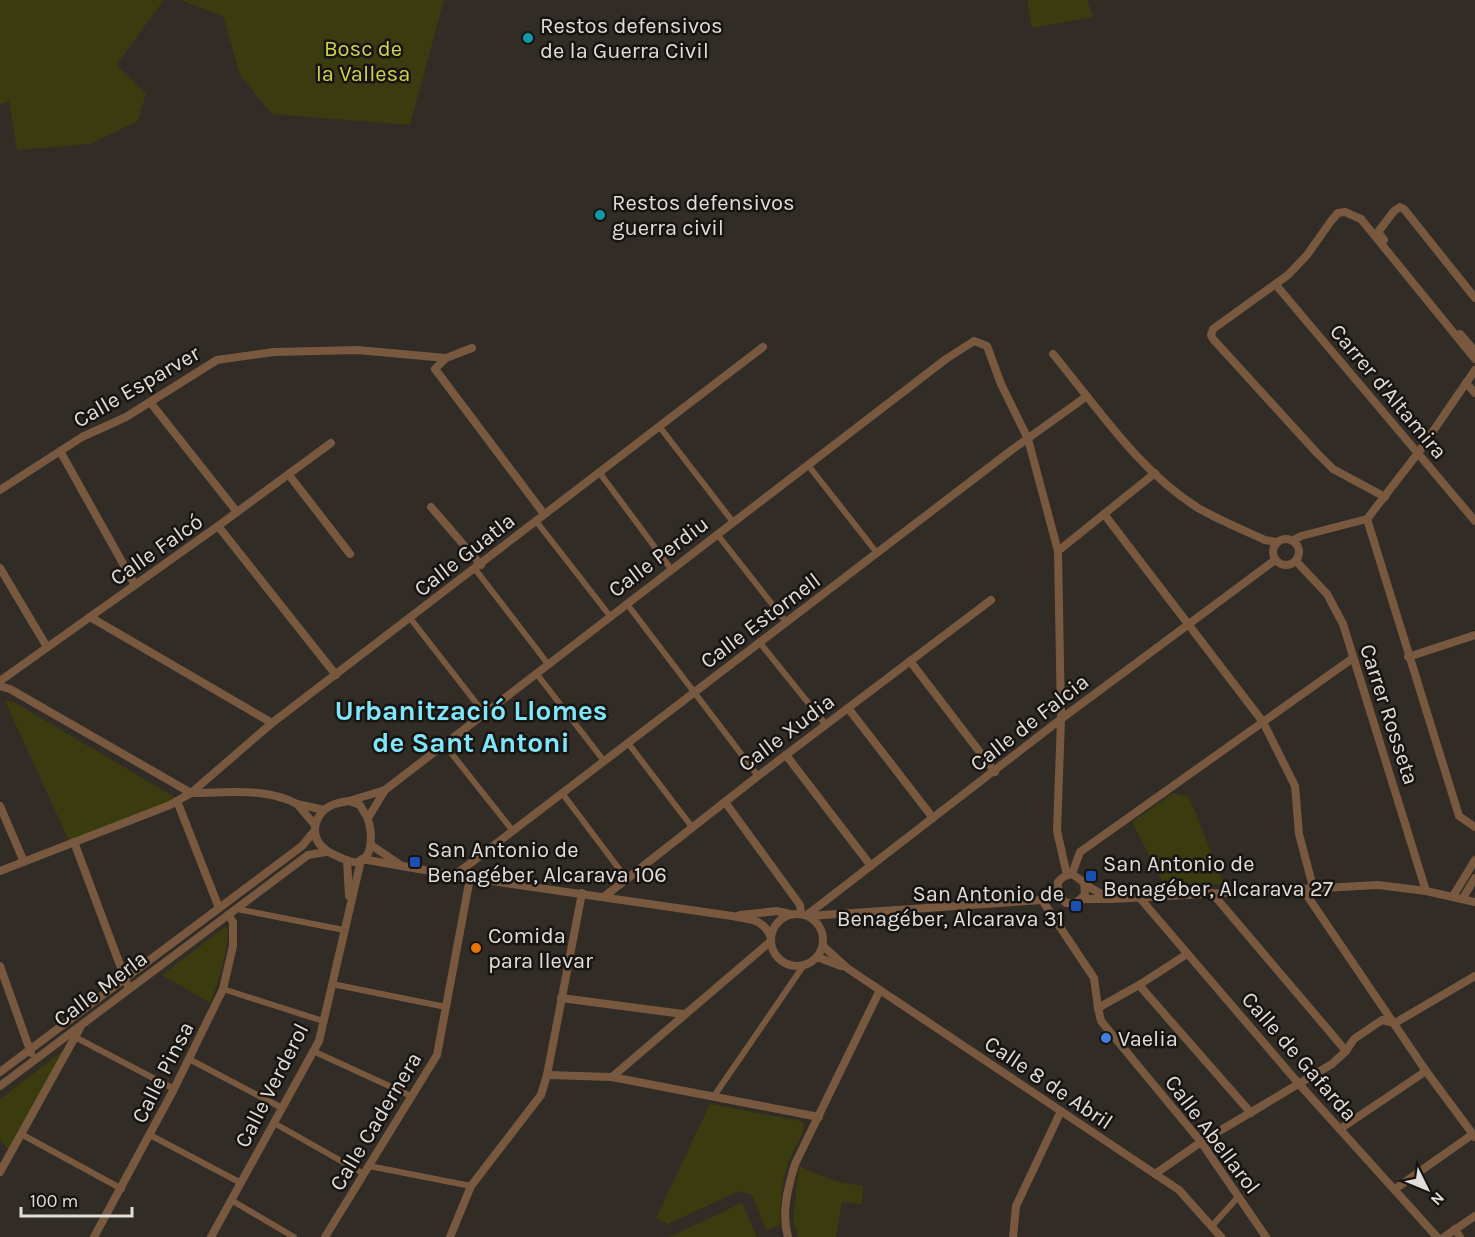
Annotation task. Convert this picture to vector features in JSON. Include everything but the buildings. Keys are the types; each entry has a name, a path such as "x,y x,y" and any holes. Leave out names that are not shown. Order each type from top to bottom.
{"street":[{"path":"1473,347 1378,232 1394,211 1400,207 1404,209 1475,298"},
{"path":"1384,497 1334,469 1316,452 1213,339 1211,335 1213,329 1218,323 1275,285 1307,255 1338,213 1345,212 1361,219 1475,359"},
{"name":"Carrer d'Altamira","path":"1275,285 1475,521"},
{"name":"Calle Perdiu","path":"368,818 385,790 671,569 955,353 974,341 987,346 1001,384 1028,439"},
{"name":"Calle Guatla","path":"0,871 177,801 191,793 272,723 763,347"},
{"path":"472,348 446,358 435,369 544,514"},
{"name":"Calle Esparver","path":"0,490 82,437 126,417 217,360 274,352 357,350 446,358"},
{"path":"1053,354 1130,447 1155,473 1198,508 1255,536 1276,542"},
{"path":"1294,540 1299,549 1296,561 1286,565 1275,560 1272,549 1276,542 1283,538 1294,540 1301,536 1367,519 1418,453 1475,370"},
{"path":"1467,383 1475,393"},
{"name":"Calle Estornell","path":"455,875 1087,396"},
{"path":"150,402 237,512"},
{"path":"659,426 733,522"},
{"path":"1028,439 1058,551 1061,719 1057,831 1070,875"},
{"name":"Calle Falcó","path":"0,681 331,443"},
{"path":"60,451 135,585"},
{"path":"808,465 877,553"},
{"path":"599,472 671,569"},
{"path":"1058,551 1155,473"},
{"path":"289,475 350,554"},
{"path":"431,507 478,567 548,664"},
{"path":"1104,514 1263,722 1295,786 1299,834 1313,887"},
{"path":"1367,519 1459,816 1475,827"},
{"path":"536,521 610,616"},
{"path":"218,526 336,675"},
{"path":"717,534 786,622"},
{"name":"Calle de Falcia","path":"806,915 995,772 1061,719 1275,560"},
{"name":"Carrer Rosseta","path":"1296,561 1327,594 1343,624 1426,891"},
{"path":"0,568 46,647"},
{"name":"Calle Xudia","path":"605,896 758,776 991,600"},
{"path":"627,603 758,776"},
{"path":"90,617 272,723"},
{"path":"410,618 484,713"},
{"path":"1408,657 1475,635"},
{"path":"760,643 826,725"},
{"path":"1353,658 1080,852 1070,875 1058,882 1058,895 1063,901 1071,903 1082,899 1378,885 1426,891 1475,902"},
{"path":"910,661 995,772"},
{"path":"536,673 604,761"},
{"path":"0,686 10,689 191,793 258,792 282,796 297,804 324,810"},
{"path":"848,708 933,818"},
{"path":"628,743 692,827"},
{"path":"444,744 513,831"},
{"path":"786,755 871,866"},
{"name":"Calle Perdiu","path":"349,801 385,790"},
{"path":"562,794 626,878"},
{"path":"177,801 220,907 230,914 344,930"},
{"path":"297,804 315,828 316,838 326,852 347,861 357,862 368,854 371,845 368,818 360,805 349,801 333,804 324,810 315,828"},
{"path":"714,1096 804,965 817,957 823,946 822,930 814,919 806,915 725,802"},
{"path":"0,806 24,862"},
{"name":"Calle Merla","path":"0,1072 302,846 315,828"},
{"path":"74,842 129,989"},
{"path":"371,845 405,868"},
{"name":"Calle Merla","path":"0,1086 308,855 326,852"},
{"path":"361,860 761,922 767,928 774,952 779,959 787,964 804,965"},
{"name":"Calle Verderol","path":"211,1237 319,1041 361,860"},
{"path":"1453,896 1475,860"},
{"name":"Calle Verderol","path":"347,861 350,905"},
{"path":"1070,875 1081,878 1084,883 1086,890 1082,899"},
{"name":"Calle Cadernera","path":"325,1237 437,1055 470,878"},
{"path":"1463,898 1475,878"},
{"path":"1084,883 1111,899"},
{"path":"1302,888 1426,1071 1474,1136 1395,1189"},
{"path":"450,1237 471,1186 541,1095 547,1075 582,893"},
{"path":"1212,893 1346,1051"},
{"path":"732,916 777,911 806,915 837,914 1042,900 1058,895"},
{"name":"Calle de Gafarda","path":"1139,897 1299,1084 1437,1237"},
{"name":"Calle Abellarol","path":"1042,900 1094,978 1101,1021 1201,1142 1266,1237"},
{"name":"Calle Pinsa","path":"94,1237 122,1189 223,989 233,945 233,922 230,914"},
{"path":"612,1077 771,939 777,923 790,914"},
{"path":"822,930 837,914"},
{"name":"Calle 8 de Abril","path":"823,946 847,968 1179,1190 1221,1237"},
{"path":"1098,1008 1187,954"},
{"name":"Calle 8 de Abril","path":"817,957 847,968"},
{"path":"0,966 34,1060"},
{"path":"1155,1174 1201,1142 1332,1064 1346,1051 1354,1039 1382,1020 1395,1023 1475,976"},
{"path":"332,984 446,1007"},
{"path":"1139,985 1251,1113"},
{"path":"223,989 323,1021"},
{"path":"788,1237 786,1193 795,1164 880,990"},
{"path":"561,998 683,1014"},
{"path":"0,1173 82,1024"},
{"path":"75,1037 174,1089"},
{"path":"313,1051 411,1096"},
{"path":"189,1059 282,1108"},
{"path":"1340,1129 1426,1071"},
{"path":"547,1075 612,1077 819,1117"},
{"path":"1013,1237 1016,1206 1061,1111"},
{"path":"274,1123 366,1170 471,1186"},
{"path":"21,1134 122,1189"},
{"path":"150,1135 241,1183"},
{"path":"1212,1226 1238,1197"},
{"path":"231,1200 294,1237"},
{"path":"1444,1237 1458,1233 1475,1216"}],"green space":[{"path":"0,0 164,0 116,65 146,93 138,121 90,144 17,150 9,101 0,104"},
{"name":"Bosc de la Vallesa","path":"180,0 444,0 410,125 272,114 240,75 223,16"},
{"path":"1027,0 1087,0 1093,17 1032,28"},
{"path":"7,701 14,702 176,798 69,841"},
{"path":"1173,793 1189,797 1224,884 1164,884 1132,822"},
{"path":"225,927 228,928 225,957 210,1003 162,975"},
{"path":"68,1047 9,1149 0,1140 0,1099"},
{"path":"710,1104 801,1121 804,1124 784,1179 780,1225 766,1230 752,1195 739,1191 668,1224 656,1218"},
{"path":"799,1166 835,1181 863,1186 862,1204 842,1202 836,1237 798,1237 793,1219"},
{"path":"742,1203 757,1237 669,1237"}],"place":[{"name":"Restos defensivos de la Guerra Civil","path":"528,38"},
{"name":"Restos defensivos guerra civil","path":"600,215"},
{"name":"San Antonio de Benagéber, Alcarava 106","path":"415,862"},
{"name":"San Antonio de Benagéber, Alcarava 27","path":"1091,876"},
{"name":"San Antonio de Benagéber, Alcarava 31","path":"1076,906"},
{"name":"Comida para llevar","path":"476,948"},
{"name":"Vaelia","path":"1106,1038"}],"district":[{"name":"Urbanització Llomes de Sant Antoni","path":"471,726"}]}
